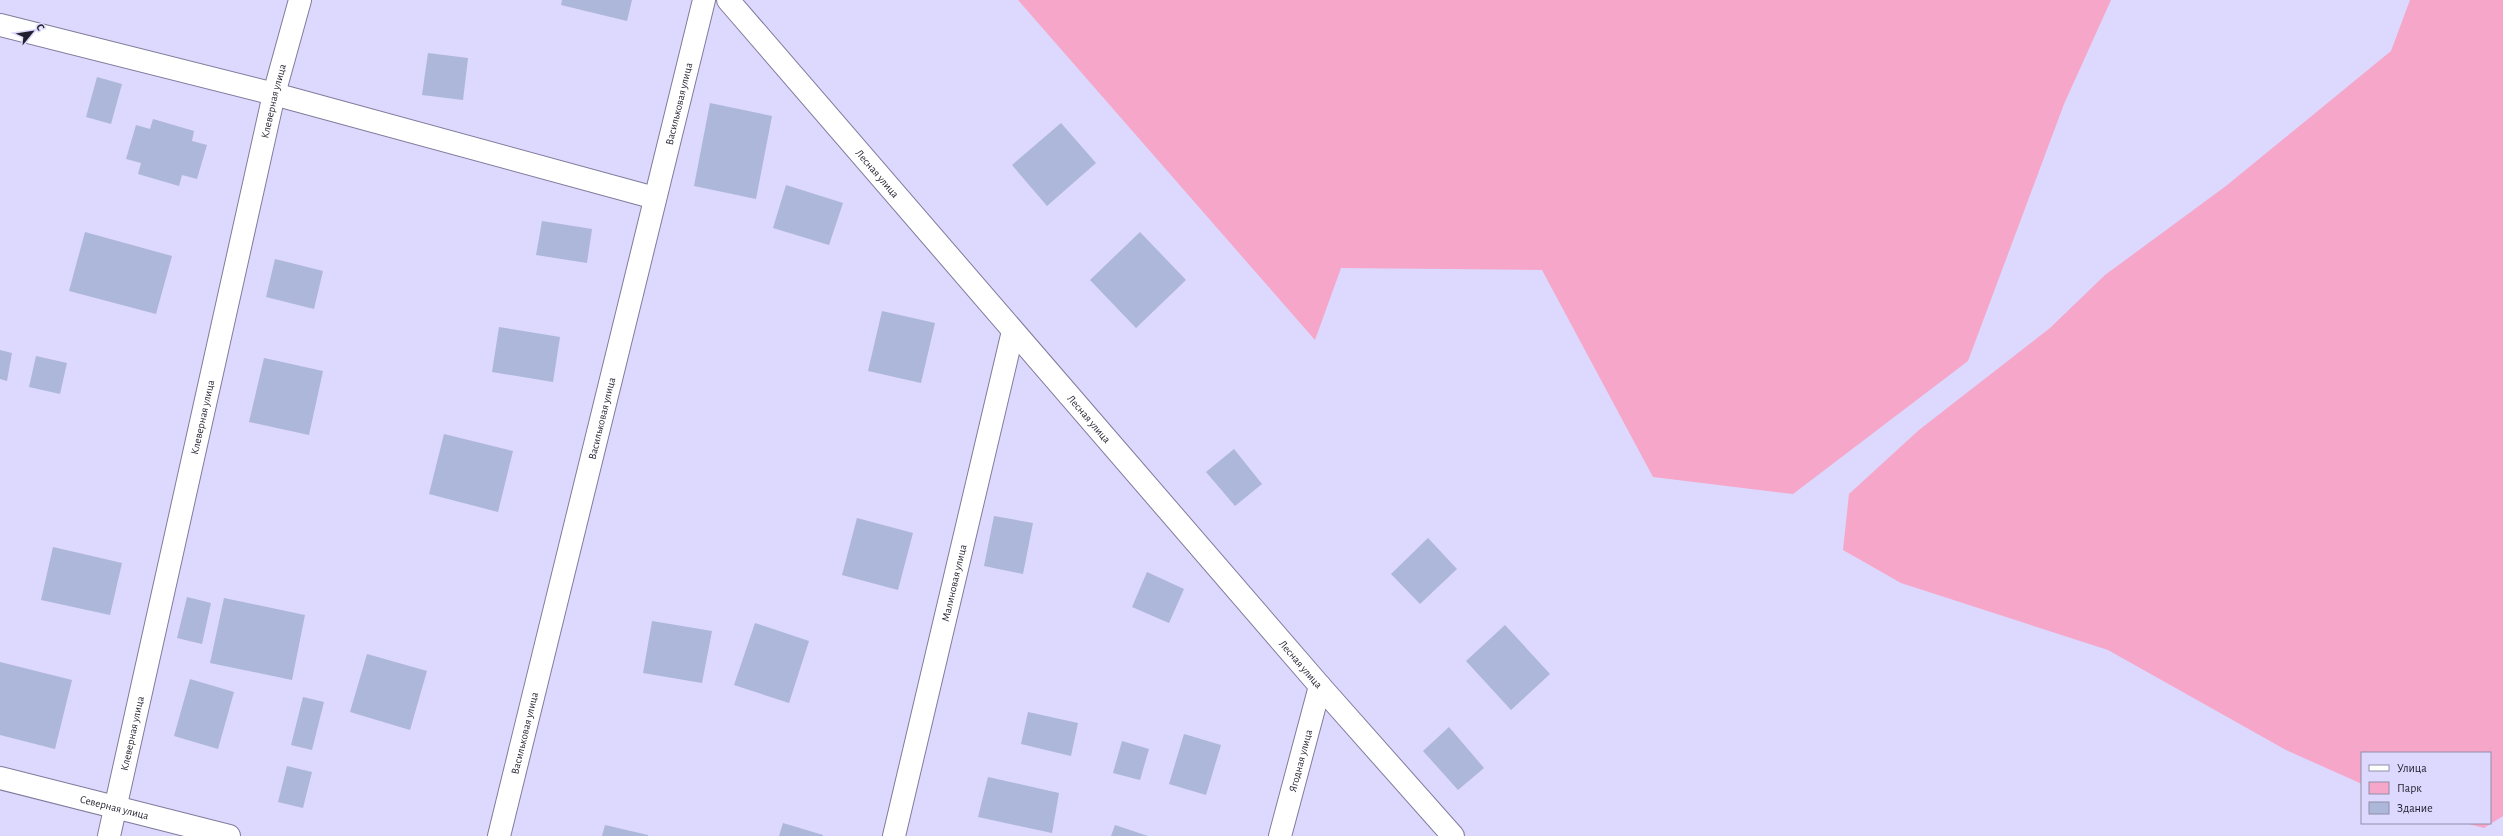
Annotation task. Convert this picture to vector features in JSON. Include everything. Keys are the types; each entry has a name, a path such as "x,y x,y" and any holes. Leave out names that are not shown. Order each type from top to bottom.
{"street":[{"name":"Клеверная улица","path":"109,836 274,94 300,0"},
{"name":"Васильковая улица","path":"499,836 704,0"},
{"name":"Лесная улица","path":"728,0 1320,686 1453,836"},
{"path":"0,25 274,94 655,198"},
{"name":"Малиновая улица","path":"894,836 1014,330"},
{"name":"Ягодная улица","path":"1280,836 1320,686"},
{"name":"Северная улица","path":"0,778 116,806 229,836"}],"green space":[{"path":"1018,0 2111,0 2064,104 1968,361 1793,494 1653,477 1542,270 1341,268 1315,340"},
{"path":"2410,0 2503,0 2503,816 2491,824 2491,752 2361,752 2361,784 2286,750 2108,650 1901,583 1843,550 1849,494 1919,430 2050,328 2105,275 2226,186 2391,51"},
{"path":"2469,824 2490,824 2484,828"}],"building":[{"path":"562,0 632,0 627,21 561,5"},
{"path":"428,53 468,58 463,100 422,95"},
{"path":"97,77 122,84 111,124 86,117"},
{"path":"710,103 772,116 756,199 694,186"},
{"path":"153,119 194,131 192,141 207,145 197,179 182,175 179,186 138,174 141,163 126,159 136,125 150,129"},
{"path":"1061,123 1096,163 1047,206 1012,165"},
{"path":"786,185 843,203 829,245 773,228"},
{"path":"542,221 592,229 587,263 536,255"},
{"path":"85,232 172,256 156,314 69,291"},
{"path":"1140,232 1186,280 1136,328 1090,280"},
{"path":"275,259 323,271 314,309 266,297"},
{"path":"882,311 935,323 921,383 868,371"},
{"path":"499,327 560,337 553,382 492,372"},
{"path":"0,350 12,353 7,381 0,379"},
{"path":"36,356 67,363 60,394 29,387"},
{"path":"264,358 323,371 309,435 249,422"},
{"path":"444,434 513,451 498,512 429,494"},
{"path":"1234,449 1262,484 1235,506 1206,472"},
{"path":"994,516 1033,523 1023,574 984,566"},
{"path":"857,518 913,533 898,590 842,575"},
{"path":"1428,538 1457,569 1420,604 1391,574"},
{"path":"53,547 122,563 110,615 41,600"},
{"path":"1147,572 1184,589 1169,623 1132,607"},
{"path":"187,597 211,603 202,644 177,638"},
{"path":"224,598 305,615 292,680 210,663"},
{"path":"652,621 712,631 702,683 643,673"},
{"path":"755,623 809,641 789,703 734,685"},
{"path":"1505,625 1550,674 1511,710 1466,661"},
{"path":"367,654 427,671 410,730 350,712"},
{"path":"0,662 72,680 55,749 0,735"},
{"path":"190,679 234,692 218,749 174,736"},
{"path":"303,697 324,702 312,750 291,745"},
{"path":"1028,712 1078,723 1071,756 1021,744"},
{"path":"1449,727 1484,768 1458,790 1423,751"},
{"path":"1184,734 1221,745 1206,795 1169,784"},
{"path":"1122,741 1149,749 1140,780 1113,773"},
{"path":"287,766 312,772 303,808 278,802"},
{"path":"988,777 1059,793 1052,833 978,817"},
{"path":"783,823 823,835 823,836 779,836"},
{"path":"605,825 648,835 648,836 602,836"},
{"path":"1115,825 1148,836 1111,836"}]}
